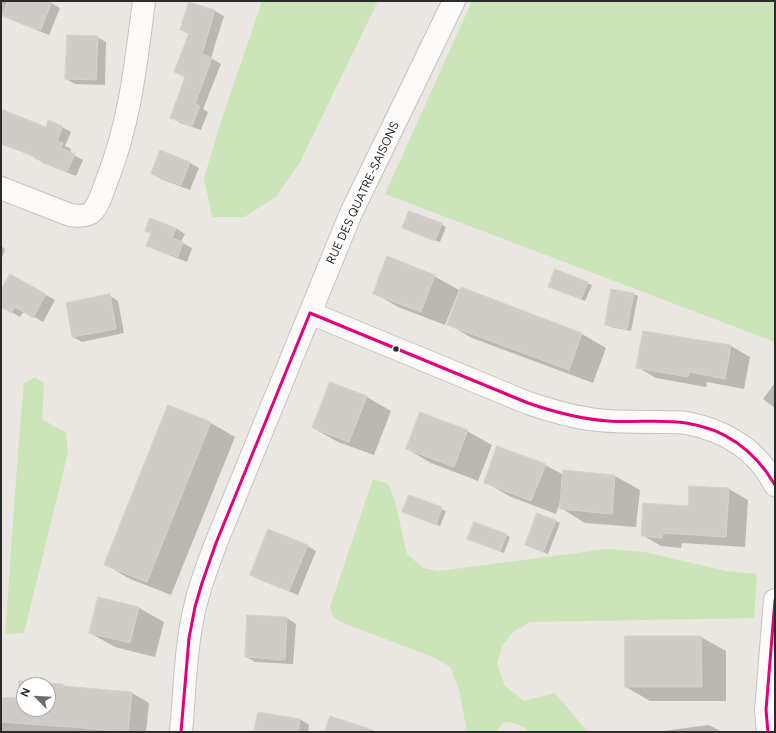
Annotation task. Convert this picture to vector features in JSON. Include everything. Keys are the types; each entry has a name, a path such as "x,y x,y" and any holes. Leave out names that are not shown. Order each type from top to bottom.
{"street":[{"path":"1,188 70,215 82,216 92,212 100,199 122,139 130,106 144,1"},
{"name":"RUE DES QUATRE-SAISONS","path":"181,732 188,641 202,579 351,213 454,1"},
{"path":"310,313 528,403 558,413 591,419 686,423 709,429 727,436 746,447 759,459 775,485"},
{"path":"768,732 766,710 775,600"}],"green space":[{"path":"262,1 378,1 300,162 276,197 244,217 212,217 204,178 218,131"},
{"path":"472,1 775,1 775,342 385,194"},
{"path":"35,377 44,383 42,419 66,433 68,452 24,633 5,634 24,383"},
{"path":"373,479 388,484 394,498 407,554 423,568 439,571 607,549 645,552 726,571 757,574 754,618 530,622 513,632 502,646 497,664 505,686 524,701 555,693 588,732 530,732 518,724 504,722 496,732 465,732 466,726 459,690 450,667 435,658 343,623 333,617 330,607"}],"building":[{"path":"8,1 52,1 41,29 35,29 2,16"},
{"path":"189,2 215,10 202,54 212,58 195,104 200,106 192,126 170,118 185,77 174,72 189,33 180,30"},
{"path":"67,35 98,36 96,80 65,79"},
{"path":"1,109 46,127 48,120 63,126 57,141 63,143 61,148 75,154 67,172 34,158 34,156 1,143"},
{"path":"160,150 190,162 181,185 151,174"},
{"path":"409,211 442,223 435,241 402,228"},
{"path":"150,218 176,228 172,238 183,242 178,257 146,246 151,233 145,231"},
{"path":"387,256 435,275 421,312 373,294"},
{"path":"555,269 588,282 581,299 548,287"},
{"path":"10,274 46,294 33,318 15,307 11,313 1,307 1,290"},
{"path":"461,287 582,333 569,370 447,325"},
{"path":"611,289 634,293 627,329 605,325"},
{"path":"110,294 116,329 72,337 66,303"},
{"path":"643,331 731,345 725,379 689,372 688,377 636,368"},
{"path":"330,382 367,396 349,442 312,428"},
{"path":"168,405 211,422 147,582 104,565"},
{"path":"420,412 468,430 454,467 406,449"},
{"path":"497,446 546,464 531,501 484,483"},
{"path":"563,470 615,475 612,514 560,509"},
{"path":"689,486 729,488 726,537 663,533 662,538 641,536 643,503 688,506"},
{"path":"409,495 442,507 436,525 402,512"},
{"path":"537,513 556,520 543,552 525,545"},
{"path":"474,522 507,534 500,551 467,539"},
{"path":"268,529 308,545 289,591 250,575"},
{"path":"98,597 139,607 130,643 89,633"},
{"path":"247,615 287,617 285,660 245,657"},
{"path":"625,636 701,636 702,687 625,687"},
{"path":"56,684 63,684 63,686 132,692 128,732 1,722 1,698 16,697 16,717 56,717"},
{"path":"258,712 300,719 298,732 254,732"},
{"path":"330,716 370,729 369,732 325,732"}],"transit line":[{"path":"181,732 189,638 195,607 202,583 216,543 310,313 528,403 567,415 598,420 677,422 714,430 726,436 749,452 775,485"},
{"path":"768,732 766,710 775,600"}]}
